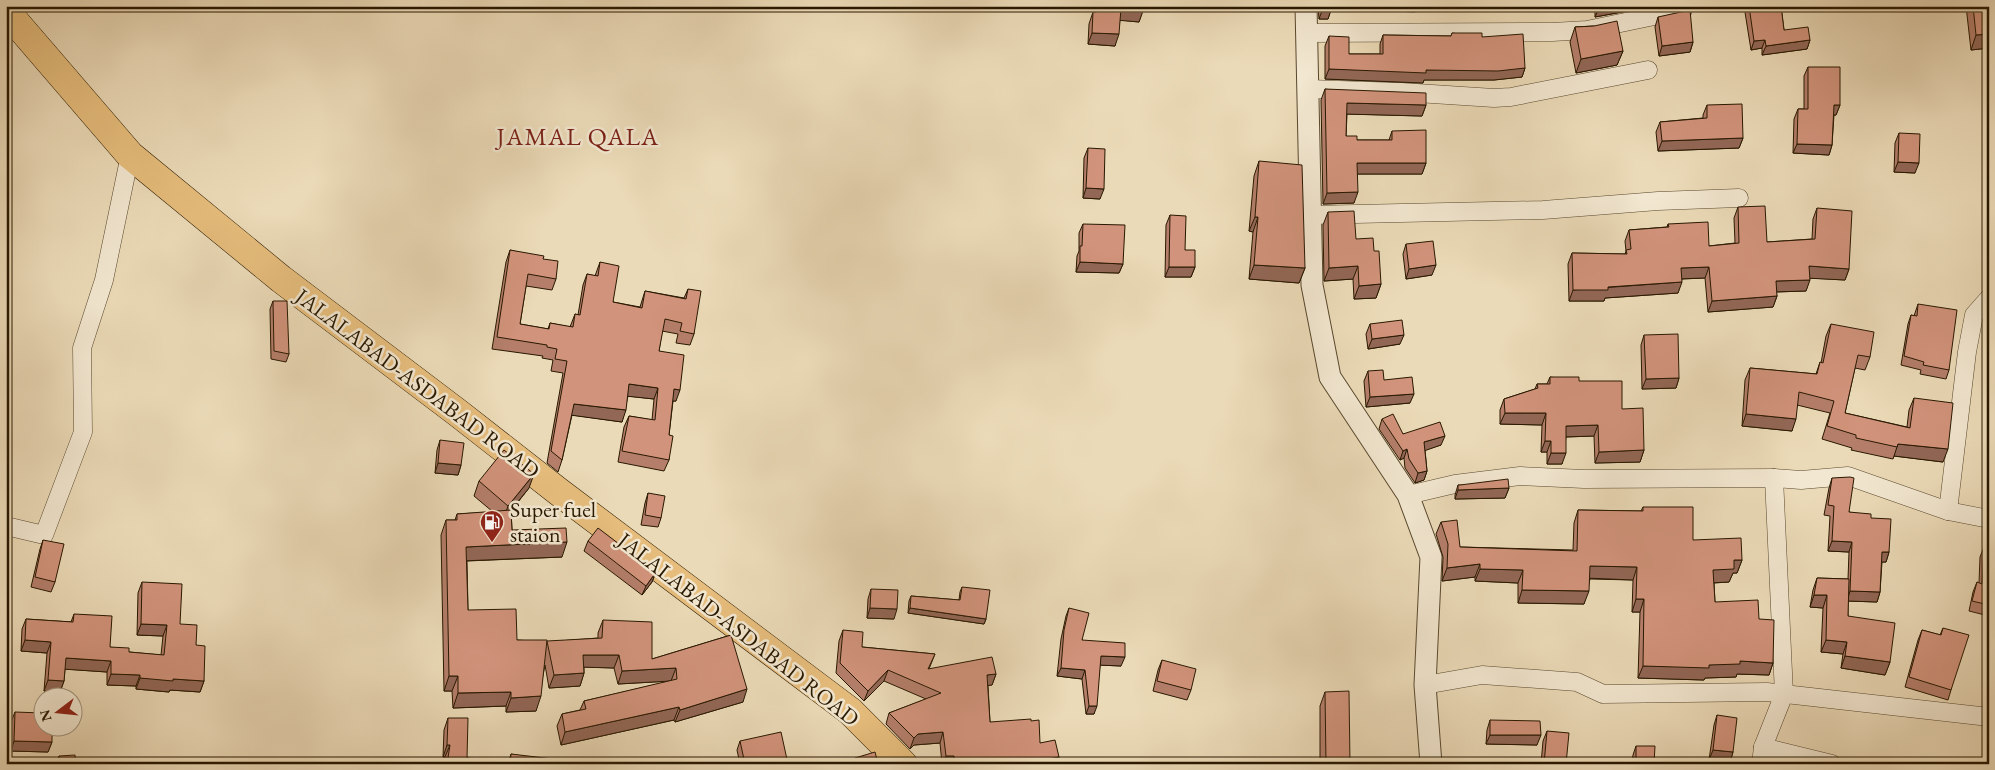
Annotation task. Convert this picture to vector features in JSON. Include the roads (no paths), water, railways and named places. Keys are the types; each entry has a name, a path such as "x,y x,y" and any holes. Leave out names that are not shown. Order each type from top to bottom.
{"main road":[{"name":"JALALABAD-ASDABAD ROAD","path":"6,11 130,155 281,279 850,711 903,764"}],"street":[{"path":"1306,6 1312,285 1330,377 1408,495 1431,556 1425,685 1431,764"},
{"path":"1306,33 1552,32 1587,30 1683,10"},
{"path":"1308,89 1494,98 1511,97 1648,70"},
{"path":"6,526 44,536 84,432 82,348 104,280 130,155"},
{"path":"1310,215 1543,210 1658,201 1739,198"},
{"path":"1948,511 1974,315 1989,298"},
{"path":"1408,495 1455,484 1520,476 1584,479 1774,478 1801,480 1848,476 1948,511 1989,519"},
{"path":"1774,478 1784,694 1762,755 1832,764"},
{"path":"1425,685 1482,675 1577,682 1603,694 1767,692 1989,717"}],"place":[{"name":"Super fuel staion","path":"492,543"}],"district":[{"name":"JAMAL QALA","path":"578,136"}]}
